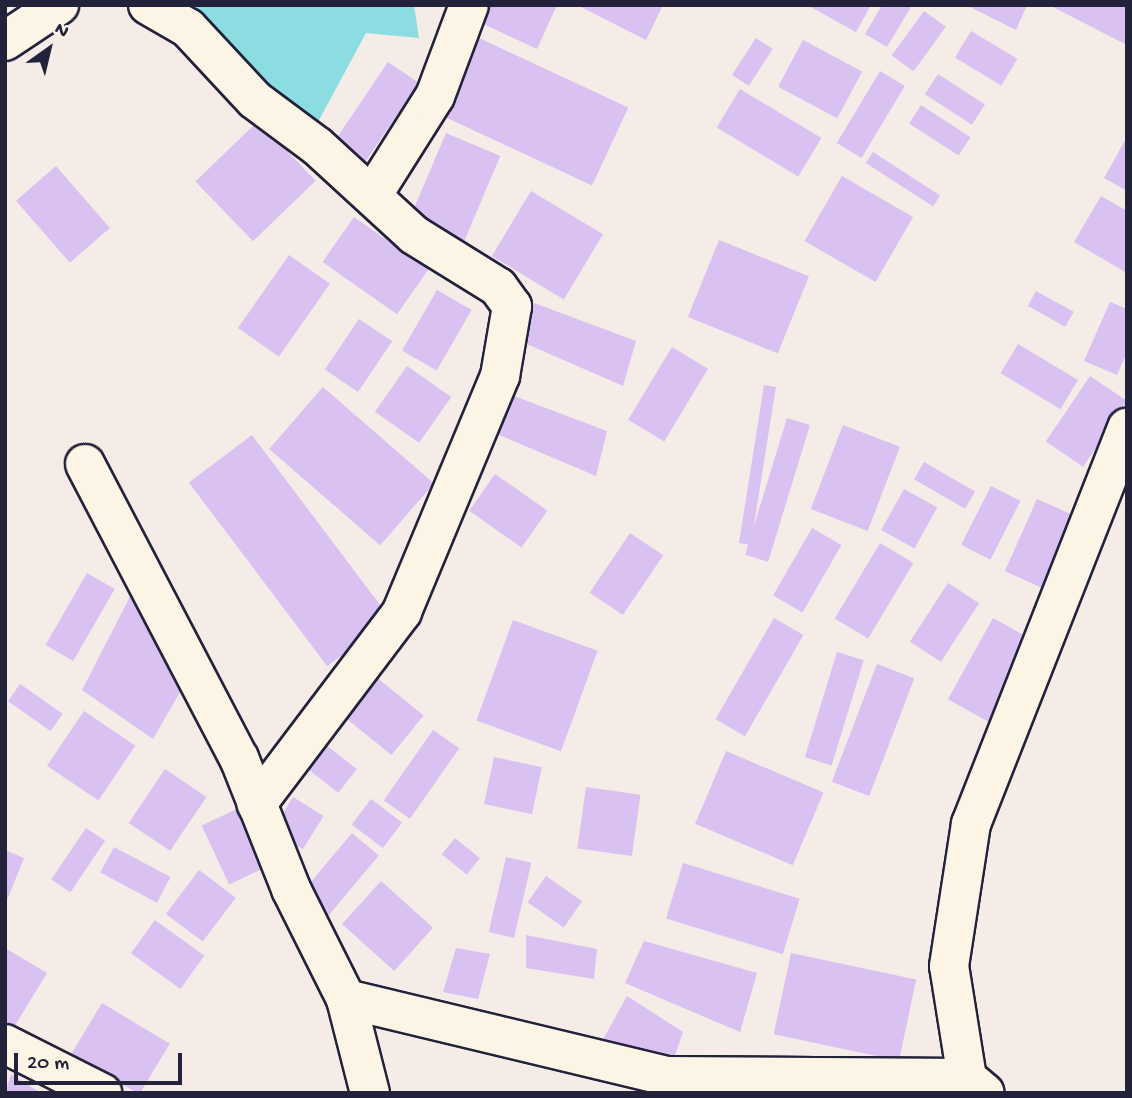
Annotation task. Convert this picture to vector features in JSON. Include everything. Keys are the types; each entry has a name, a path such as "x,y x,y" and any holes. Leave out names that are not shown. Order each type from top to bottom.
{"street":[{"path":"5,41 59,5"},
{"path":"148,5 188,28 255,100 373,194 414,235 498,287 512,306 513,321 462,479 402,612 257,804"},
{"path":"373,194 435,96 469,5"},
{"path":"346,999 666,1076 976,1085 950,966 971,824 1127,428"},
{"path":"85,464 257,804 346,999 370,1093"},
{"path":"5,1044 92,1091"}],"water":[{"path":"195,5 414,5 419,38 366,33 311,135 244,83"}],"building":[{"path":"485,5 557,5 537,49 477,21"},
{"path":"577,5 663,5 646,40"},
{"path":"807,5 871,5 856,32"},
{"path":"882,5 912,5 887,47 865,34"},
{"path":"966,5 1027,5 1016,30"},
{"path":"1049,5 1127,5 1127,45"},
{"path":"924,11 946,27 914,71 892,55"},
{"path":"971,31 1017,59 1001,85 955,58"},
{"path":"477,37 628,108 592,186 441,115"},
{"path":"756,38 773,49 749,86 732,75"},
{"path":"803,40 862,71 837,118 778,87"},
{"path":"388,62 419,83 365,162 334,142"},
{"path":"880,71 905,86 862,158 837,143"},
{"path":"938,74 985,104 972,125 925,94"},
{"path":"740,89 821,138 798,177 717,128"},
{"path":"921,105 970,137 958,156 909,123"},
{"path":"258,121 316,181 253,241 195,181"},
{"path":"446,133 500,156 464,243 409,220"},
{"path":"1127,137 1127,191 1104,178"},
{"path":"873,152 940,196 933,206 866,163"},
{"path":"56,166 110,228 70,263 16,201"},
{"path":"842,176 913,217 876,282 804,241"},
{"path":"531,191 603,234 564,299 492,256"},
{"path":"1101,196 1127,211 1127,273 1074,242"},
{"path":"354,217 429,269 397,314 322,262"},
{"path":"719,240 809,276 778,353 688,317"},
{"path":"289,255 330,284 279,357 238,328"},
{"path":"437,290 472,310 437,371 402,351"},
{"path":"1036,291 1074,312 1065,327 1028,306"},
{"path":"1110,302 1127,309 1127,352 1117,375 1084,361"},
{"path":"534,303 636,341 623,386 520,341"},
{"path":"359,319 392,341 358,392 325,370"},
{"path":"1018,344 1078,380 1060,409 1000,373"},
{"path":"672,347 708,369 664,441 628,420"},
{"path":"407,366 451,397 419,443 375,412"},
{"path":"1090,376 1127,402 1083,467 1046,441"},
{"path":"764,385 776,387 751,545 739,543"},
{"path":"323,387 434,483 380,545 269,449"},
{"path":"506,393 607,431 596,476 492,432"},
{"path":"787,418 810,425 768,562 745,555"},
{"path":"843,425 900,447 868,531 811,509"},
{"path":"252,435 390,619 327,666 189,483"},
{"path":"924,462 975,491 965,509 914,479"},
{"path":"495,474 547,511 522,548 469,511"},
{"path":"991,486 1020,501 990,560 961,545"},
{"path":"904,489 937,507 914,549 881,530"},
{"path":"1037,499 1079,518 1047,590 1005,571"},
{"path":"812,528 841,545 802,613 773,596"},
{"path":"630,533 663,555 623,615 590,593"},
{"path":"880,543 913,563 868,639 835,618"},
{"path":"87,573 115,589 73,661 46,645"},
{"path":"948,583 979,603 941,662 910,642"},
{"path":"134,589 184,685 153,739 82,690"},
{"path":"774,618 803,635 745,736 716,719"},
{"path":"993,618 1034,641 989,722 948,699"},
{"path":"513,620 598,651 561,751 476,721"},
{"path":"837,652 864,660 832,765 805,757"},
{"path":"877,664 914,678 869,796 832,782"},
{"path":"370,672 424,715 392,755 338,712"},
{"path":"20,684 63,714 51,731 8,701"},
{"path":"84,711 135,746 98,800 47,766"},
{"path":"433,730 459,748 410,819 384,800"},
{"path":"326,745 357,769 338,793 308,769"},
{"path":"726,751 824,792 793,865 695,824"},
{"path":"494,757 542,767 532,814 484,804"},
{"path":"165,769 206,797 170,851 129,823"},
{"path":"586,787 640,795 632,856 577,848"},
{"path":"293,797 324,816 303,849 272,830"},
{"path":"371,799 402,822 383,848 352,825"},
{"path":"237,809 264,868 229,884 202,825"},
{"path":"86,828 105,841 70,892 51,879"},
{"path":"352,833 379,855 329,915 302,893"},
{"path":"455,838 480,858 467,874 442,854"},
{"path":"114,847 171,877 157,903 100,873"},
{"path":"5,850 24,858 5,905"},
{"path":"506,857 531,863 514,938 489,932"},
{"path":"683,863 800,899 783,954 666,918"},
{"path":"199,870 236,898 203,942 166,914"},
{"path":"546,876 582,901 564,927 528,902"},
{"path":"381,881 433,928 394,971 342,924"},
{"path":"155,920 204,956 180,989 131,953"},
{"path":"526,935 597,949 594,979 526,968"},
{"path":"644,941 757,973 740,1032 625,983"},
{"path":"5,948 47,973 14,1027 5,1022"},
{"path":"456,948 490,954 478,999 443,992"},
{"path":"791,953 916,980 899,1061 774,1034"},
{"path":"627,996 683,1032 669,1072 599,1047"},
{"path":"102,1003 170,1044 140,1093 72,1054"},
{"path":"11,1074 41,1093 5,1093"}]}
